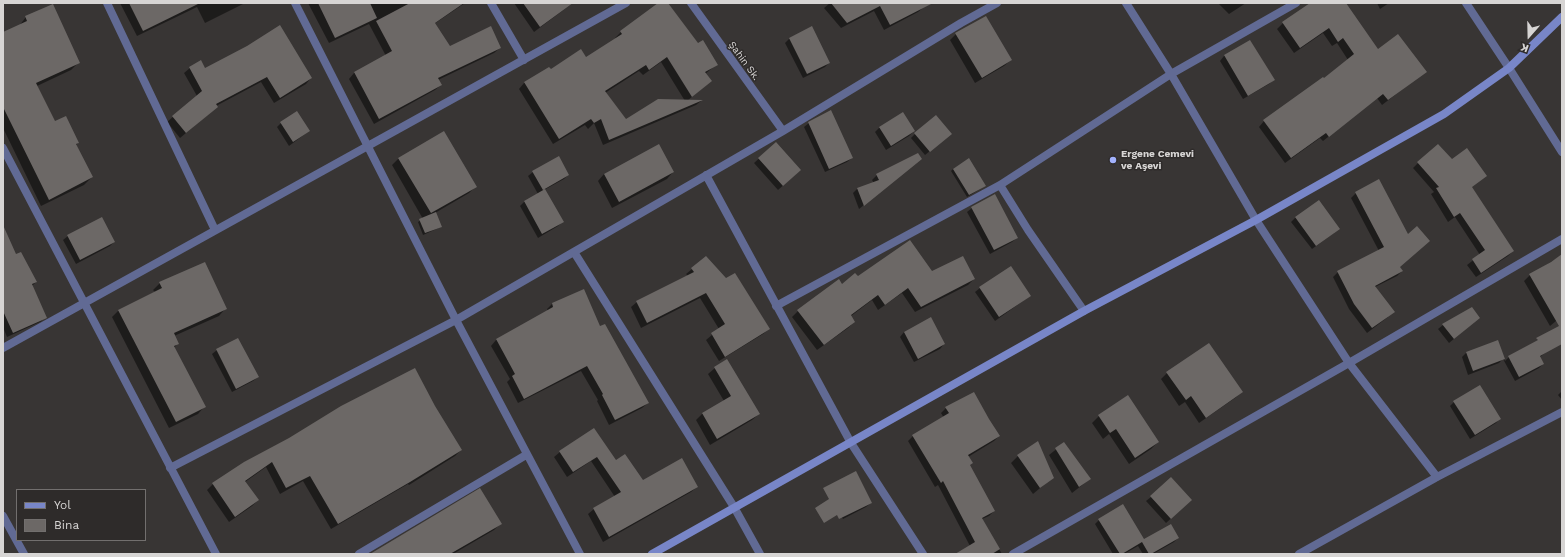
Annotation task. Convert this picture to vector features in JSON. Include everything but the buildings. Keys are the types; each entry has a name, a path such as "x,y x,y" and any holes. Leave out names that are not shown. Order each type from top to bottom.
{"street":[{"path":"107,3 215,230"},
{"path":"295,3 456,320 580,554"},
{"path":"491,3 524,60"},
{"path":"3,348 626,3"},
{"name":"Şahin Sk.","path":"691,3 783,131"},
{"path":"170,468 456,320 783,131 961,23 997,3"},
{"path":"1126,3 1171,74 1256,220 1349,363 1437,477"},
{"path":"776,306 1000,185 1171,74 1296,3"},
{"path":"1466,3 1562,152"},
{"path":"652,554 1084,311 1256,220 1444,114 1509,68 1562,17"},
{"path":"3,148 216,554"},
{"path":"706,175 851,443 923,554"},
{"path":"1000,185 1028,230 1084,311"},
{"path":"1013,554 1349,363 1562,239"},
{"path":"574,252 734,507 760,554"},
{"path":"1299,554 1437,477 1562,412"},
{"path":"359,554 526,454"},
{"path":"3,516 5,526 24,554"}],"place":[{"name":"Ergene Cemevi ve Aşevi","path":"1113,160"}]}
